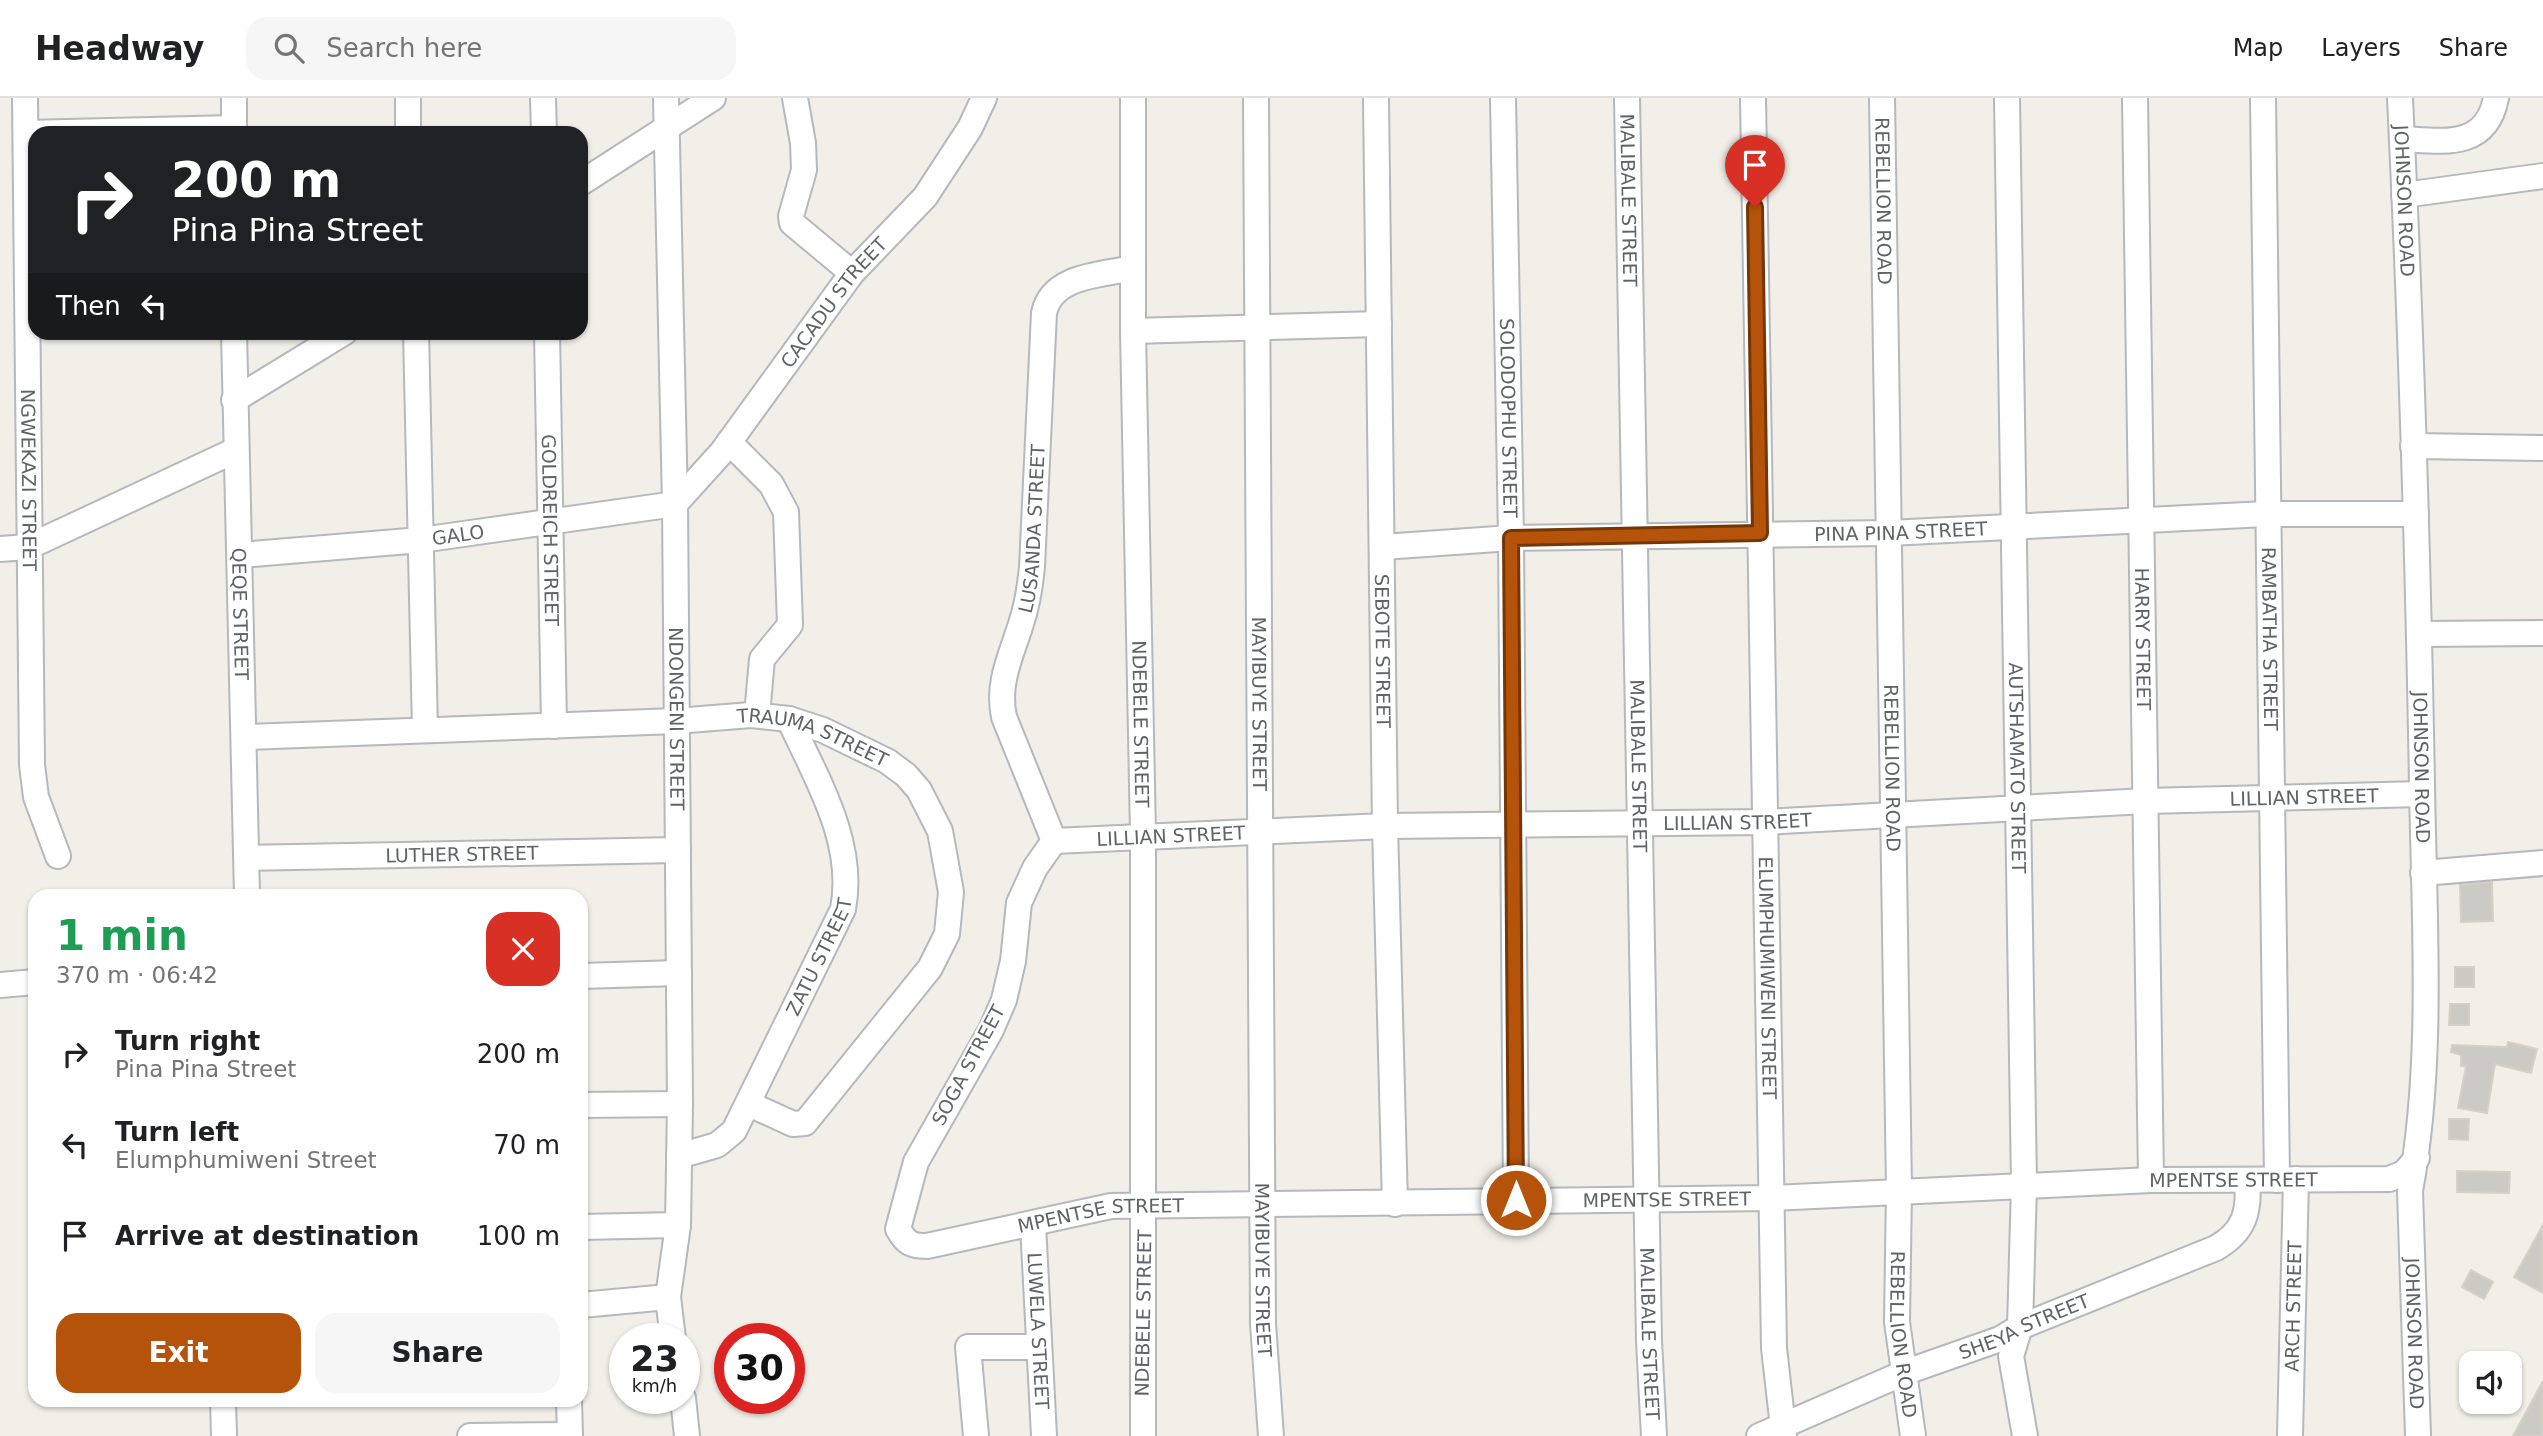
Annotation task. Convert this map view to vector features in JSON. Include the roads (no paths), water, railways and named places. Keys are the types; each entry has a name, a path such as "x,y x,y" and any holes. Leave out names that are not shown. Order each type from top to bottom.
{"street":[{"name":"NGWEKAZI STREET","path":"25,98 32,765 36,797 58,856"},
{"path":"234,98 234,126"},
{"path":"408,98 408,126"},
{"path":"543,98 544,126"},
{"name":"NDONGENI STREET","path":"666,98 675,504 680,1104 678,1224 668,1297 671,1323"},
{"path":"588,179 713,98"},
{"path":"795,98 804,170 790,216 792,223 852,273"},
{"name":"CACADU STREET","path":"675,504 729,442 852,273 925,197 970,128 984,98"},
{"name":"NDEBELE STREET","path":"1133,98 1133,331 1143,835 1143,1436"},
{"name":"MAYIBUYE STREET","path":"1256,98 1263,1324 1271,1436"},
{"name":"SEBOTE STREET","path":"1376,98 1384,547 1384,826 1395,1204"},
{"name":"SOLODOPHU STREET","path":"1503,98 1511,538 1516,1200"},
{"name":"MALIBALE STREET","path":"1628,98 1634,536 1654,1436"},
{"name":"ELUMPHUMIWENI STREET","path":"1753,98 1774,1348 1782,1431"},
{"name":"REBELLION ROAD","path":"1882,98 1891,816 1899,1189 1897,1315 1913,1436"},
{"name":"AUTSHAMATO STREET","path":"2007,98 2024,1185 2020,1326 2011,1356 2025,1436"},
{"name":"HARRY STREET","path":"2134,98 2151,1180"},
{"name":"RAMBATHA STREET","path":"2263,98 2271,796 2286,1179"},
{"name":"JOHNSON ROAD","path":"2400,98 2416,514 2425,999 2417,1158 2410,1206 2418,1436"},
{"path":"2402,139 2460,141 2489,119 2496,98"},
{"path":"2404,195 2543,176"},
{"name":"LUSANDA STREET","path":"1054,841 1004,717 1000,700 1003,675 1028,599 1032,567 1044,313 1049,297 1062,285 1133,268"},
{"path":"1133,331 1379,324"},
{"name":"QEQE STREET","path":"234,340 247,889"},
{"path":"234,400 332,340"},
{"path":"416,340 425,730"},
{"name":"GOLDREICH STREET","path":"547,340 554,726"},
{"path":"729,442 771,484 786,512 790,625 762,659 757,715"},
{"path":"2413,446 2543,448"},
{"path":"0,549 28,547 236,450"},
{"name":"GALO","path":"240,555 421,540 675,504"},
{"name":"PINA PINA STREET","path":"1384,547 1511,538 1889,533 2141,523 2266,514 2416,514"},
{"path":"2419,634 2543,633"},
{"name":"TRAUMA STREET","path":"245,737 676,721 694,717 757,715 789,719 823,730 887,761 906,775 919,790 940,831 951,892 951,916 947,934 930,968 811,1119 793,1124 749,1104"},
{"name":"ZATU STREET","path":"680,1156 726,1139 734,1131 836,925 846,892 846,869 835,822 789,719"},
{"name":"LILLIAN STREET","path":"1054,841 1384,826 1766,822 2145,801 2422,793"},
{"name":"SOGA STREET","path":"913,1246 904,1240 898,1229 916,1162 995,1022 1013,961 1019,903 1035,868 1054,841"},
{"name":"LUTHER STREET","path":"247,858 678,850"},
{"path":"2423,873 2543,863"},
{"path":"588,976 679,973"},
{"path":"0,985 28,983"},
{"path":"588,1105 680,1104"},
{"name":"MPENTSE STREET","path":"913,1246 927,1246 1033,1224 1100,1207 1772,1198 1899,1189 2151,1180 2389,1179 2404,1173 2417,1158"},
{"name":"ARCH STREET","path":"2286,1179 2290,1436"},
{"name":"SHEYA STREET","path":"1759,1436 1782,1431 1906,1372 2000,1339 2020,1326 2227,1241 2236,1234 2247,1213 2247,1181"},
{"path":"588,1227 678,1224"},
{"name":"LUWELA STREET","path":"1033,1224 1044,1436"},
{"path":"588,1304 668,1297"},
{"path":"976,1436 968,1347 1038,1347"},
{"path":"223,1407 224,1436"},
{"path":"470,1436 570,1435 569,1407"},
{"path":"685,1414 687,1436"}]}
